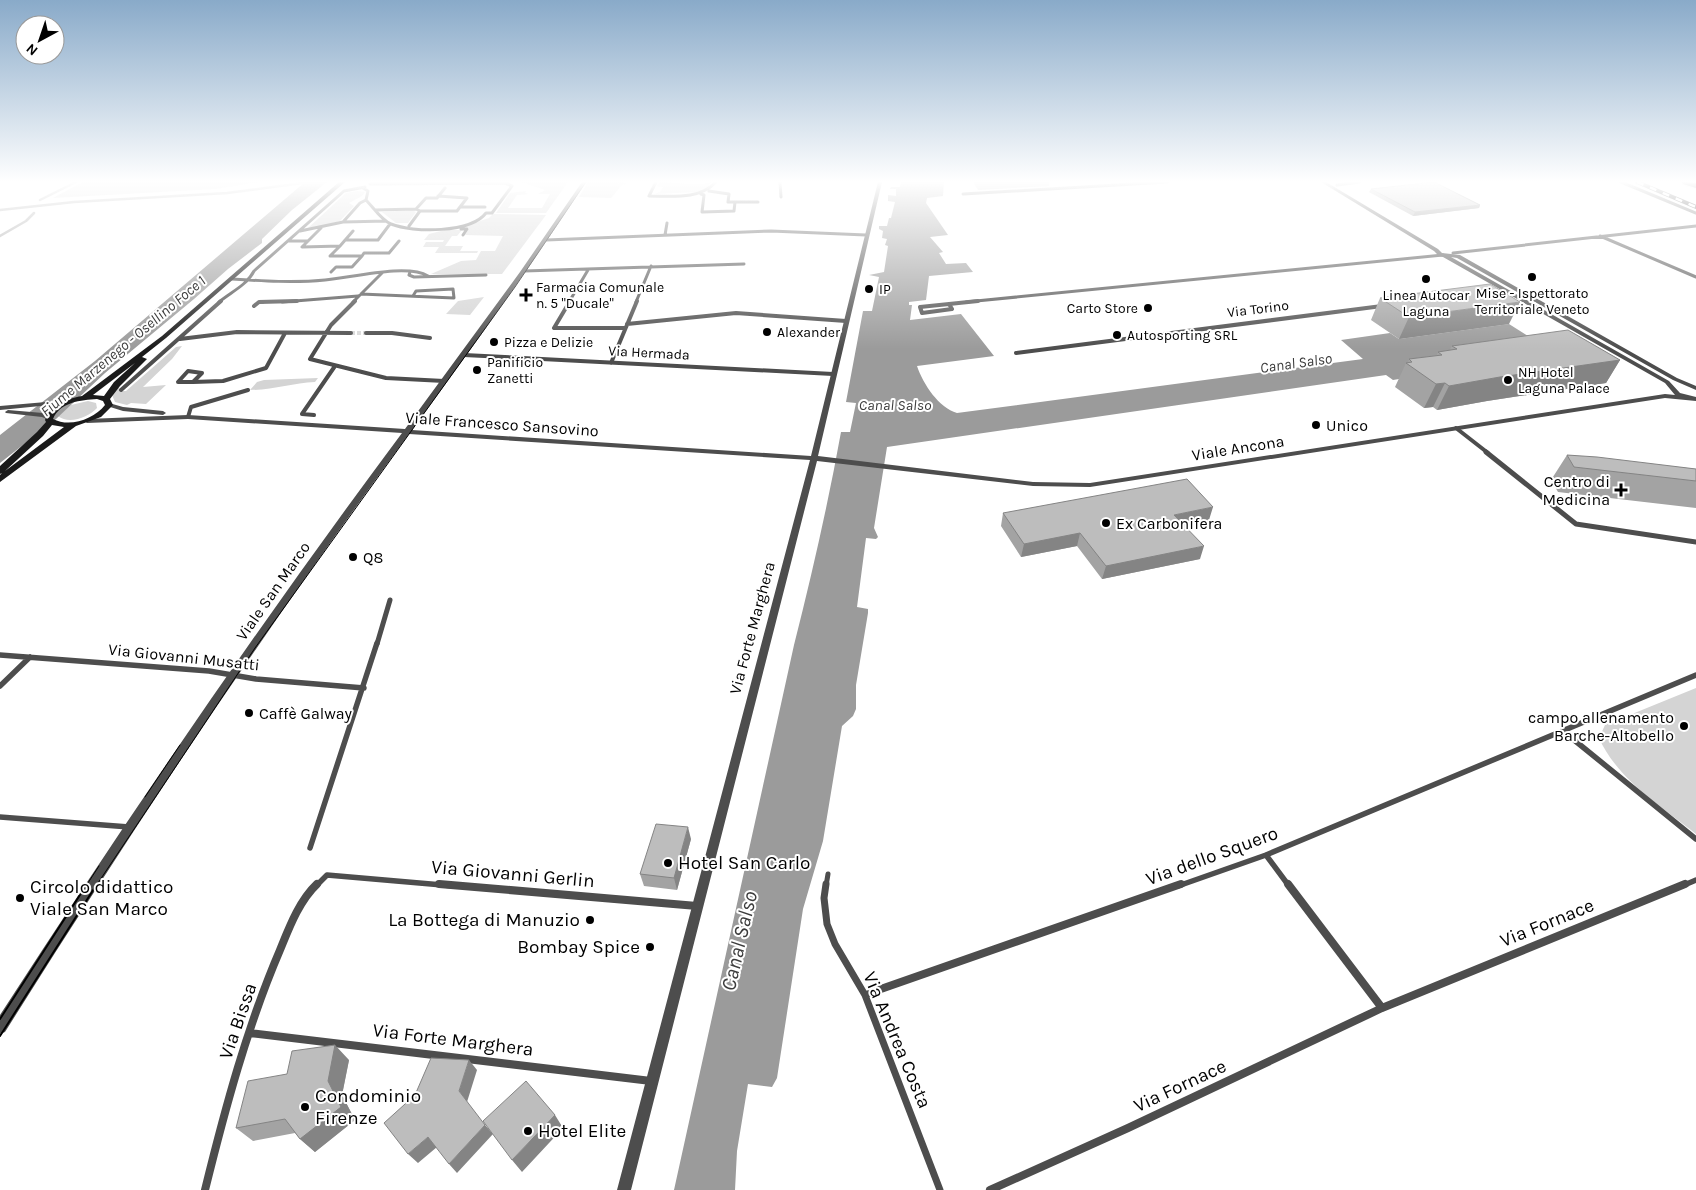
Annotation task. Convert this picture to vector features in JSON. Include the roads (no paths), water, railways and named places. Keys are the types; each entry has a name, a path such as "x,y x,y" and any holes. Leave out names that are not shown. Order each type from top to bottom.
{"main road":[{"path":"81,399 164,337 280,238"},
{"path":"0,479 56,435 102,413 117,384 164,337"},
{"path":"0,471 50,422 54,410 69,402 81,399 107,402"},
{"path":"50,422 83,422"}],"street":[{"path":"121,390 233,290 249,281 254,271 292,238"},
{"path":"311,238 302,246 340,246"},
{"path":"347,238 330,256 362,256"},
{"path":"345,240 378,240 380,238"},
{"path":"546,240 605,238"},
{"name":"Via Forte Marghera","path":"624,1190 814,458 865,238"},
{"path":"1415,238 1500,290 1692,399"},
{"path":"1417,238 1440,253"},
{"path":"949,304 952,309 922,313 920,307 1440,253 1453,254 1587,238"},
{"path":"1604,238 1696,277"},
{"name":"Viale San Marco","path":"0,1027 129,827 232,674 546,240"},
{"path":"288,241 308,241"},
{"path":"331,272 336,267 352,267 364,253 389,253 399,241"},
{"path":"1453,254 1694,388"},
{"path":"524,271 744,264"},
{"path":"610,363 651,266"},
{"path":"588,270 554,328 626,326 736,313 846,321"},
{"path":"232,280 325,280 383,272 424,272 428,276 486,275"},
{"path":"383,272 331,325 328,333 310,359 386,378 444,381"},
{"path":"254,306 259,302 273,303 359,295 454,298 453,288 416,291 413,296"},
{"name":"Via Torino","path":"1016,353 1389,305"},
{"path":"180,339 237,332 351,333"},
{"path":"366,333 392,332 430,338"},
{"path":"193,382 202,373 188,371 178,382 193,382 223,381 266,368 285,333"},
{"name":"Via Hermada","path":"464,355 833,374"},
{"path":"314,414 302,414 335,366"},
{"path":"1665,396 1677,385 1694,388"},
{"path":"188,417 191,407 248,390"},
{"name":"Viale Ancona","path":"814,458 1013,483 1090,484 1665,396 1692,399"},
{"path":"0,408 69,402"},
{"name":"Viale Francesco Sansovino","path":"107,402 123,409 188,417 814,458"},
{"path":"0,412 13,412 50,422"},
{"name":"Viale Francesco Sansovino","path":"83,422 188,417"},
{"path":"1456,428 1576,524 1696,542"},
{"path":"310,848 364,688 390,600"},
{"name":"Via Giovanni Musatti","path":"0,655 232,674 256,679 364,688"},
{"path":"0,686 30,657"},
{"name":"Via dello Squero","path":"865,995 1266,855 1564,732 1696,675"},
{"path":"1564,732 1696,839"},
{"path":"0,817 129,827"},
{"path":"1266,855 1382,1008"},
{"name":"Via Andrea Costa","path":"828,874 824,898 827,924 835,944 865,995 940,1190"},
{"name":"Via Giovanni Gerlin","path":"327,875 697,906"},
{"name":"Via Bissa","path":"205,1190 229,1098 250,1033 289,926 313,884 327,875"},
{"name":"Via Fornace","path":"990,1190 1128,1128 1382,1008 1696,880"},
{"name":"Via Forte Marghera","path":"250,1033 652,1081"}],"water":[{"name":"Fiume Marzenego - Osellino Foce 1","path":"240,238 264,238 262,243 228,269 105,373 56,419 0,463 0,435 95,361"},
{"name":"Canal Salso","path":"882,238 930,238 943,252 939,253 946,264 966,263 973,272 929,276 926,300 909,302 909,305 912,305 910,320 961,314 994,356 917,366 932,394 944,406 957,413 1363,359 1341,340 1390,333 1399,339 1509,324 1555,353 1393,380 1386,375 887,447 874,528 878,537 876,539 866,538 857,607 868,609 868,613 856,685 856,709 853,716 842,726 823,841 803,909 777,1078 772,1087 748,1084 737,1151 735,1190 674,1190 794,645 831,486 841,432 850,432 856,403 846,402 863,311 872,311 879,277 869,275 884,272 888,246 885,245 887,239"}],"tunnel":[{"path":"351,333 366,333"}],"tram line":[{"path":"96,886 255,648 515,287 548,238"},
{"path":"145,797 180,745"},
{"path":"86,886 99,866"},
{"path":"0,1019 87,884"},
{"path":"0,1036 97,884"}],"place":[{"name":"Mise - Ispettorato Territoriale Veneto","path":"1532,277"},
{"name":"Linea Autocar Laguna","path":"1426,279"},
{"name":"IP","path":"869,289"},
{"name":"Farmacia Comunale n. 5 \"Ducale\"","path":"526,295"},
{"name":"Carto Store","path":"1148,308"},
{"name":"Alexander","path":"767,332"},
{"name":"Autosporting SRL","path":"1117,335"},
{"name":"Pizza e Delizie","path":"494,342"},
{"name":"Panificio Zanetti","path":"477,370"},
{"name":"NH Hotel Laguna Palace","path":"1508,380"},
{"name":"Unico","path":"1316,425"},
{"name":"Centro di Medicina","path":"1621,490"},
{"name":"Ex Carbonifera","path":"1106,523"},
{"name":"Q8","path":"353,557"},
{"name":"Caffè Galway","path":"249,713"},
{"name":"campo allenamento Barche-Altobello","path":"1684,726"},
{"name":"Hotel San Carlo","path":"668,863"},
{"name":"Circolo didattico Viale San Marco","path":"20,898"},
{"name":"La Bottega di Manuzio","path":"590,920"},
{"name":"Bombay Spice","path":"650,947"},
{"name":"Condominio Firenze","path":"305,1107"},
{"name":"Hotel Elite","path":"528,1131"}]}
